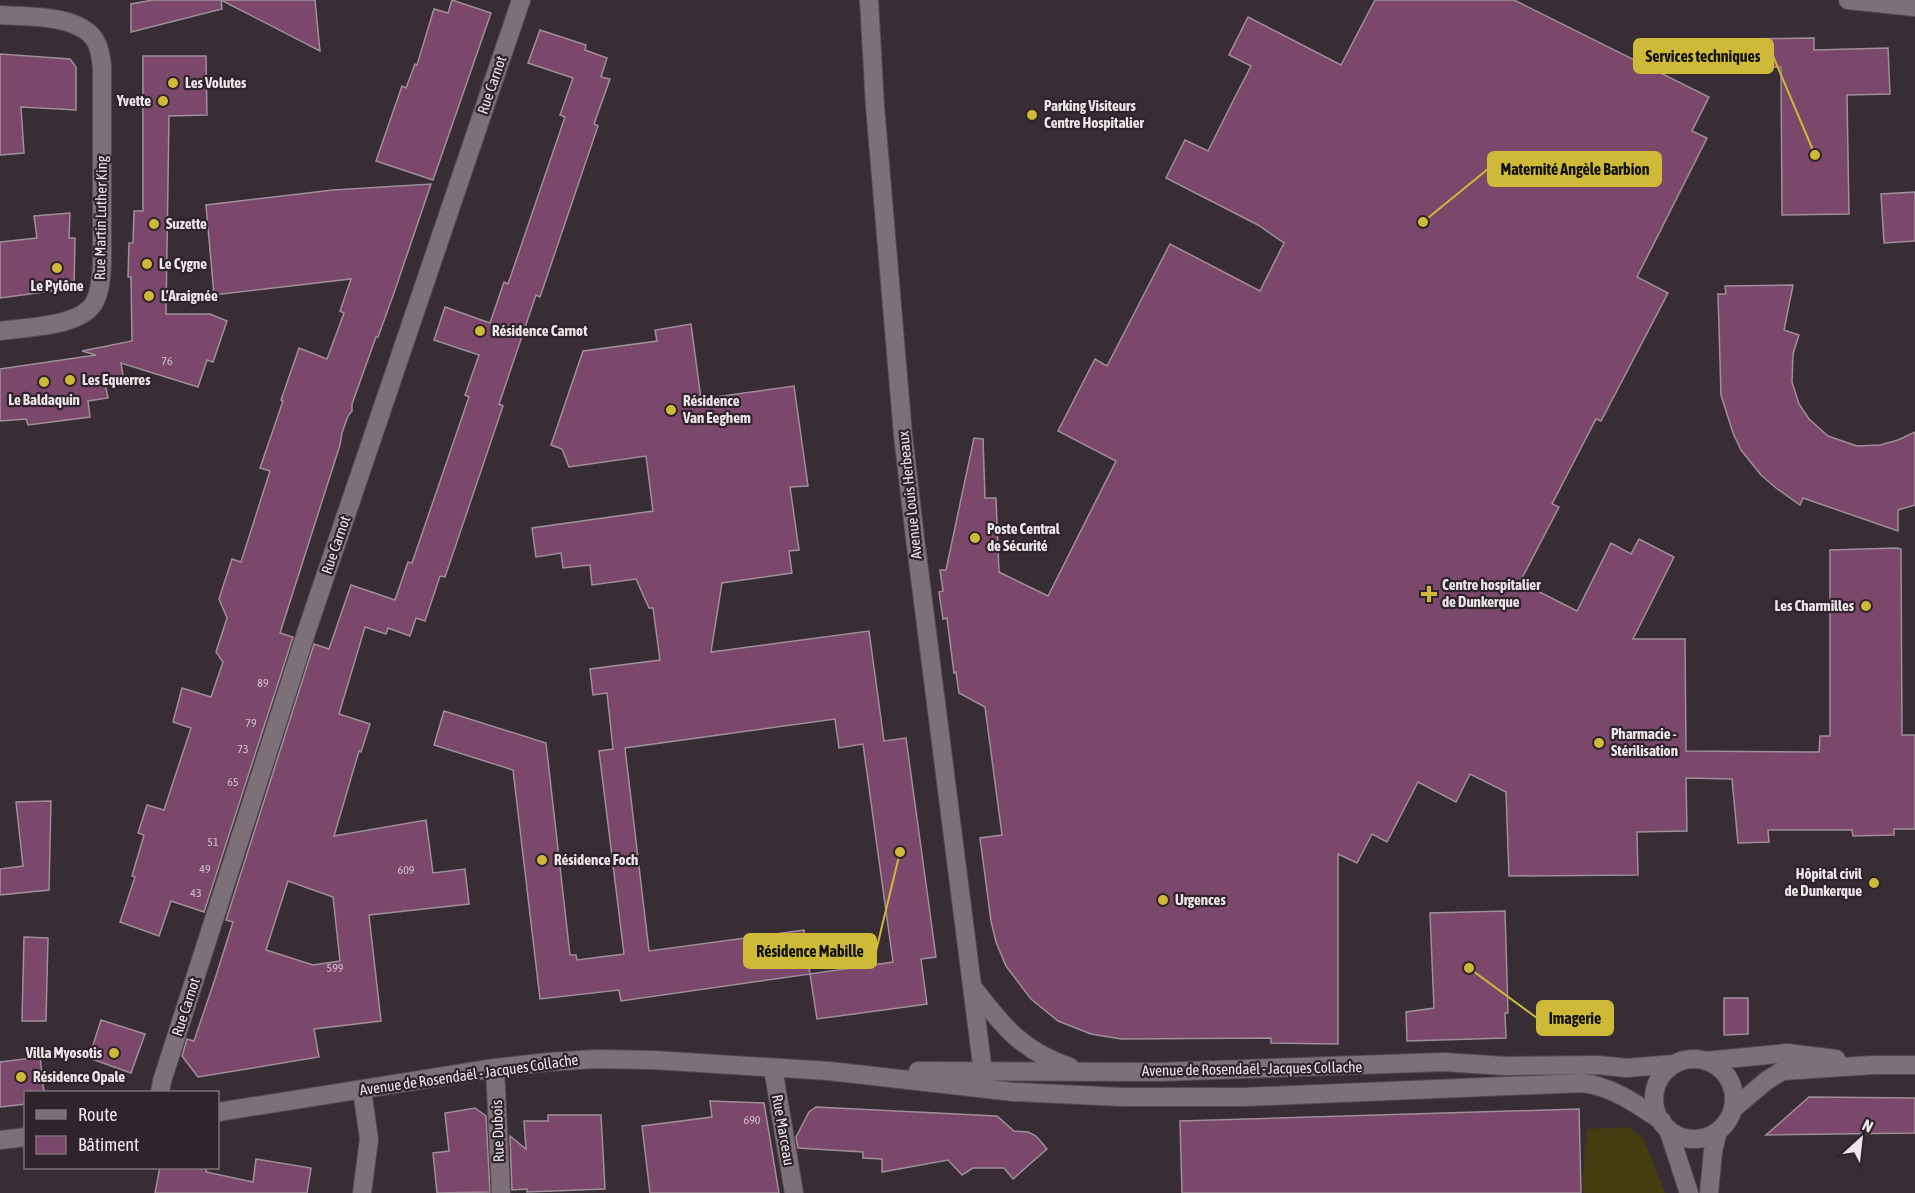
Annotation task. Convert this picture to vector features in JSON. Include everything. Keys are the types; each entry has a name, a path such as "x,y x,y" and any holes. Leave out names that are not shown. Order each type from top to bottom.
{"street":[{"name":"Rue Carnot","path":"160,1091 165,1070 307,630 520,0"},
{"name":"Avenue Louis Herbeaux","path":"869,0 874,95 903,435 984,1080"},
{"path":"1848,0 1915,7"},
{"name":"Rue Martin Luther King","path":"0,15 57,19 76,25 91,35 99,48 102,67 102,264 95,302 88,311 63,322 0,331"},
{"path":"973,988 999,1021 1023,1044 1052,1061 1086,1072"},
{"path":"1689,1193 1665,1125 1655,1106 1655,1090 1663,1074 1676,1064 1694,1059 1787,1053 1873,1065"},
{"name":"Avenue de Rosendaël - Jacques Collache","path":"219,1112 495,1068 564,1060 617,1059 984,1080 1085,1096 1199,1098 1582,1083 1617,1094 1665,1125"},
{"path":"1665,1125 1680,1136 1693,1138 1710,1135 1727,1122 1733,1109 1734,1095 1728,1077 1715,1064 1706,1060"},
{"name":"Avenue de Rosendaël - Jacques Collache","path":"984,1080 1086,1072 1243,1070 1444,1062 1505,1066 1598,1065 1626,1068 1676,1064"},
{"path":"1733,1109 1766,1080 1782,1071 1873,1065 1915,1065"},
{"name":"Rue Dubois","path":"495,1068 501,1193"},
{"name":"Rue Marceau","path":"773,1068 794,1193"},
{"path":"362,1090 369,1139 362,1193"},
{"path":"1708,1193 1718,1131"},
{"path":"0,1140 24,1137"}],"shaded area":[{"path":"1628,1127 1643,1138 1665,1193 1584,1193 1582,1188 1587,1129"}],"building":[{"path":"153,0 221,0 222,9 131,32 131,4"},
{"path":"221,0 315,0 320,51"},
{"path":"452,0 491,13 433,180 376,161 402,86 406,88 415,64 417,65 434,9 448,13"},
{"path":"1375,0 1514,0 1709,97 1692,131 1707,138 1637,277 1668,293 1601,421 1596,419 1552,504 1559,507 1520,582 1577,611 1611,543 1631,554 1639,539 1674,557 1633,639 1685,639 1686,751 1819,752 1820,736 1830,736 1830,550 1901,549 1902,735 1915,735 1915,829 1894,829 1894,835 1853,836 1852,830 1768,830 1769,842 1738,843 1732,779 1686,778 1687,831 1637,832 1638,875 1509,876 1506,792 1470,774 1456,802 1418,782 1387,842 1372,834 1357,863 1338,854 1338,1044 1271,1043 1271,1038 1121,1039 1091,1034 1058,1021 1031,999 1006,966 996,942 991,921 980,838 1002,835 985,707 959,693 947,618 943,619 939,592 943,591 940,570 946,570 974,438 983,439 985,498 996,498 999,572 1048,596 1116,461 1058,431 1095,359 1107,366 1170,244 1260,291 1284,243 1258,225 1166,178 1185,140 1208,151 1251,66 1229,55 1248,17 1341,65"},
{"path":"540,30 586,45 585,50 607,58 601,77 610,79 594,124 598,126 540,297 536,295 499,404 503,406 445,577 440,576 425,621 416,618 410,636 388,628 386,634 365,627 339,714 370,724 361,752 359,751 334,836 426,820 433,873 465,869 469,904 369,915 381,1021 314,1029 319,1057 198,1077 182,1056 187,1039 194,1041 215,979 233,922 226,920 314,644 329,649 351,585 395,600 408,562 412,563 469,397 465,395 479,355 434,340 445,307 490,323 504,282 508,284 565,117 560,115 573,78 528,63","holes":["288,881 333,897 340,961 313,965 266,950"]},
{"path":"1814,38 1814,50 1888,48 1890,94 1847,95 1849,214 1782,215 1781,67 1737,67 1736,39"},
{"path":"0,54 70,59 76,67 76,110 21,107 24,153 0,155"},
{"path":"143,56 206,56 207,115 169,116 166,314 210,314 227,321 213,362 207,360 198,387 121,363 123,376 110,378 110,383 105,383 108,398 88,401 90,417 28,425 26,419 0,421 0,369 96,355 82,351 132,341 131,277 128,277 129,243 133,243 134,211 143,211"},
{"path":"431,184 394,293 352,404 352,411 342,433 280,633 293,637 204,912 171,901 159,936 120,922 135,877 132,876 144,835 138,833 147,805 164,810 191,728 173,722 182,688 211,697 223,662 216,652 227,618 219,599 232,559 241,562 270,471 260,468 299,348 327,359 344,313 340,311 351,279 214,295 206,205 333,190"},
{"path":"1915,192 1915,241 1884,243 1881,194"},
{"path":"70,213 69,238 75,238 74,288 0,298 0,242 37,238 34,216"},
{"path":"1793,285 1784,330 1799,335 1793,354 1792,382 1799,404 1809,419 1828,436 1857,446 1880,445 1915,432 1915,505 1898,510 1898,531 1803,498 1800,505 1761,475 1741,450 1733,433 1721,395 1718,294 1726,294 1725,286"},
{"path":"691,324 701,399 794,386 808,486 790,487 799,550 789,551 792,573 722,583 711,652 869,631 884,741 906,738 936,957 921,959 927,1004 817,1019 810,974 621,1001 619,990 540,999 513,770 434,745 444,711 546,743 570,955 576,955 577,960 624,954 599,751 613,749 607,693 593,695 590,669 660,660 653,608 649,608 636,579 592,585 590,565 563,568 561,553 536,557 532,528 653,511 646,456 569,467 562,449 551,445 583,351 657,341 655,330","holes":["835,719 839,748 863,744 893,962 810,974 804,930 649,951 625,748"]},
{"path":"51,801 49,890 0,895 0,869 23,866 16,802"},
{"path":"1505,911 1508,1013 1505,1013 1506,1038 1407,1041 1406,1012 1434,1008 1430,913"},
{"path":"24,937 48,938 46,1021 22,1021"},
{"path":"1724,998 1748,998 1748,1034 1724,1035"},
{"name":"Villa Myosotis","path":"101,1020 145,1034 131,1073 89,1058"},
{"name":"Résidence Opale","path":"40,1057 44,1091 24,1091 24,1104 0,1107 0,1062"},
{"path":"1809,1097 1915,1098 1915,1133 1766,1135"},
{"path":"710,1101 764,1103 779,1193 650,1193 642,1126 712,1117"},
{"path":"816,1107 997,1116 1014,1131 1028,1132 1036,1136 1047,1149 1013,1179 1004,1168 973,1168 962,1175 948,1160 882,1172 882,1159 863,1158 863,1152 798,1148 796,1137 809,1112"},
{"path":"475,1108 486,1116 490,1192 437,1193 433,1153 449,1151 445,1113"},
{"path":"1579,1109 1581,1193 1182,1193 1180,1121"},
{"path":"548,1115 601,1115 605,1189 527,1192 527,1189 512,1190 510,1136 526,1149 524,1121 548,1121"},
{"path":"256,1159 311,1168 307,1193 155,1193 160,1169 207,1169 206,1172 253,1182"}],"place":[{"name":"Les Volutes","path":"173,83"},
{"name":"Yvette","path":"163,101"},
{"name":"Parking Visiteurs Centre Hospitalier","path":"1032,115"},
{"name":"Services techniques","path":"1815,155"},
{"name":"Maternité Angèle Barbion","path":"1423,222"},
{"name":"Suzette","path":"154,224"},
{"name":"Le Cygne","path":"147,264"},
{"name":"Le Pylône","path":"57,268"},
{"name":"L'Araignée","path":"149,296"},
{"name":"Résidence Carnot","path":"480,331"},
{"name":"Les Equerres","path":"70,380"},
{"name":"Le Baldaquin","path":"44,382"},
{"name":"Résidence Van Eeghem","path":"671,410"},
{"name":"Poste Central de Sécurité","path":"975,538"},
{"name":"Centre hospitalier de Dunkerque","path":"1429,594"},
{"name":"Les Charmilles","path":"1866,606"},
{"name":"Pharmacie - Stérilisation","path":"1599,743"},
{"name":"Résidence Mabille","path":"900,852"},
{"name":"Résidence Foch","path":"542,860"},
{"name":"Hôpital civil de Dunkerque","path":"1874,883"},
{"name":"Urgences","path":"1163,900"},
{"name":"Imagerie","path":"1469,968"},
{"name":"Villa Myosotis","path":"114,1053"},
{"name":"Résidence Opale","path":"21,1077"}]}
